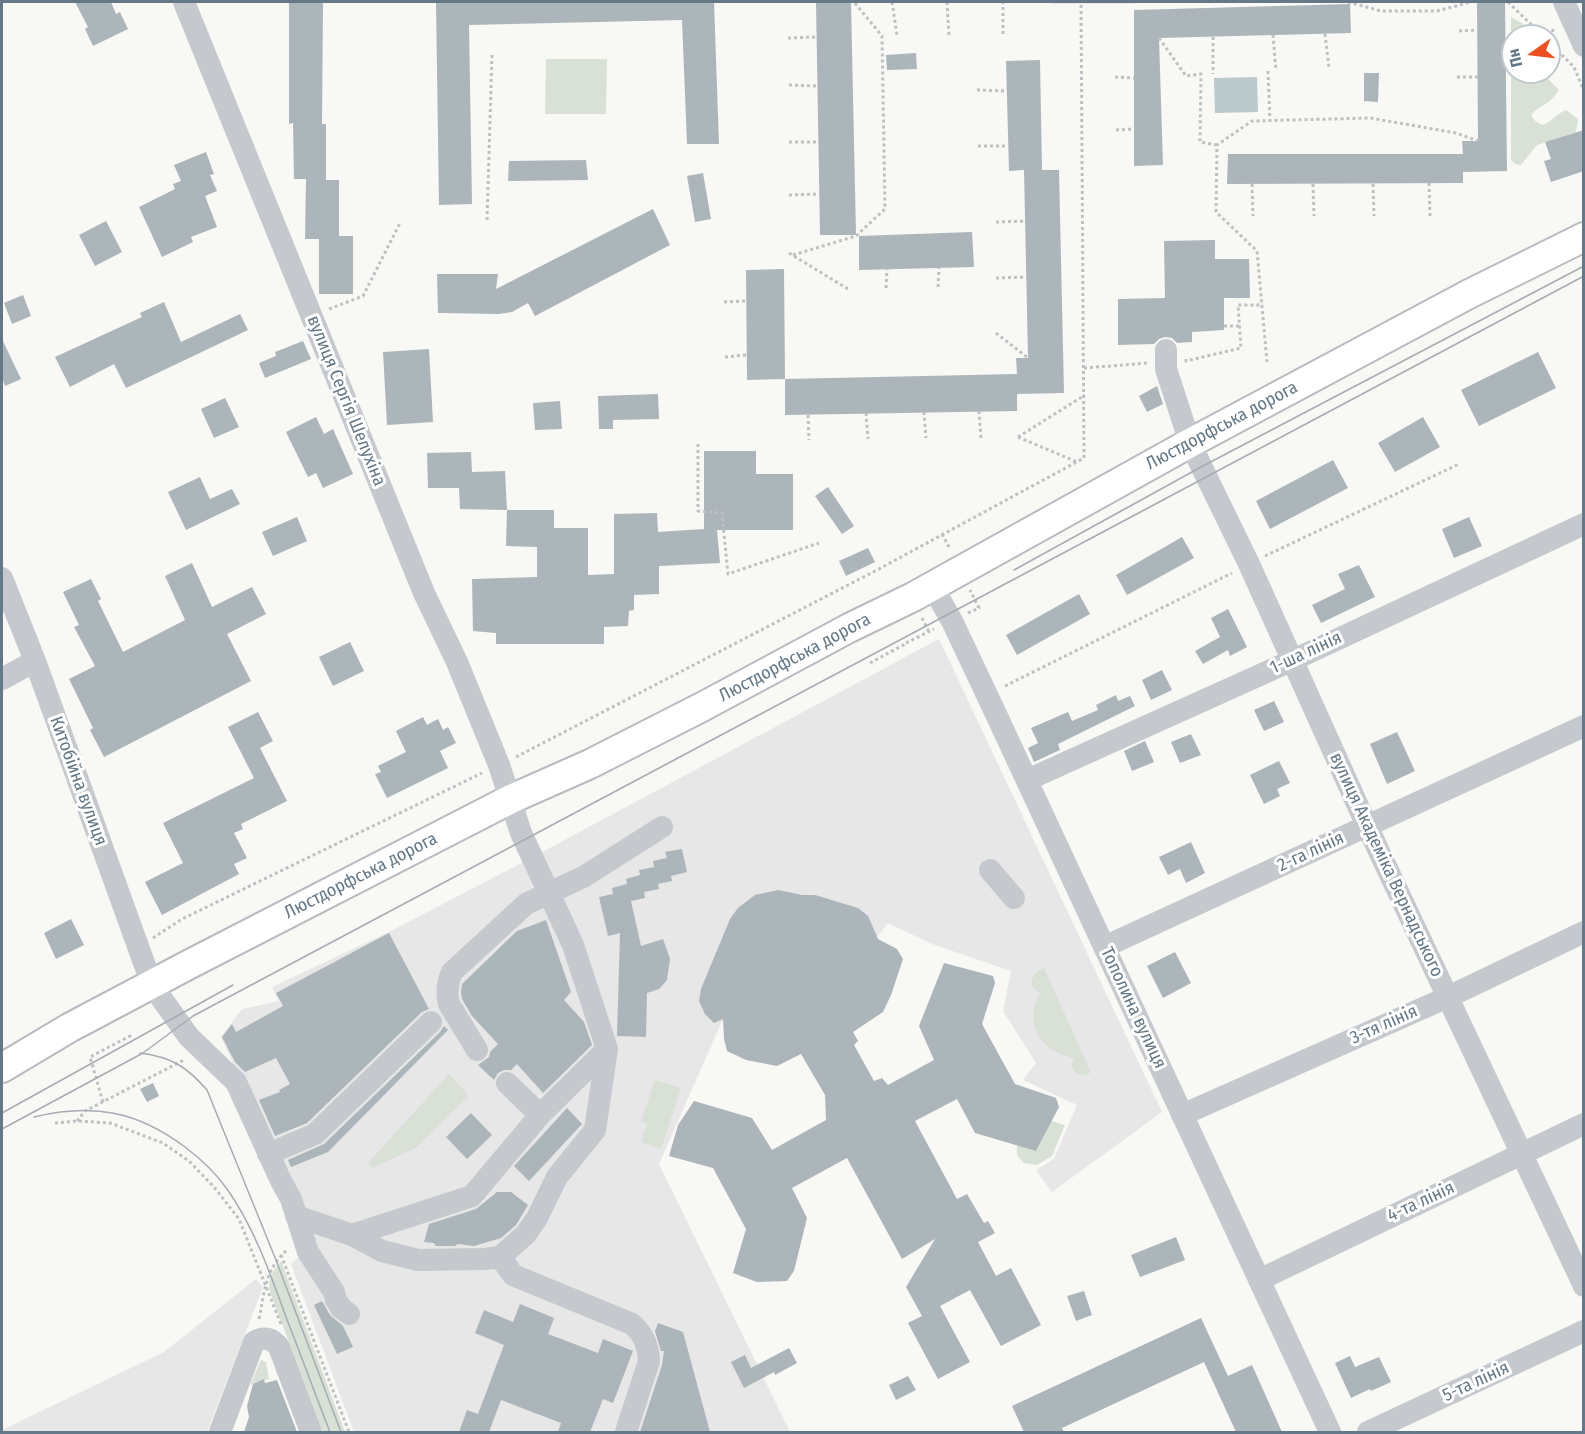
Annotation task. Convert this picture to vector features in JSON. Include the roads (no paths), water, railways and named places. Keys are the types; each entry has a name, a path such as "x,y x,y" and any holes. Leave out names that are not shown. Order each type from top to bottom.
{"main road":[{"name":"Люстдорфська дорога","path":"2,1068 152,985 511,799 591,764 932,586 1190,443 1469,294 1584,237"}],"street":[{"name":"вулиця Сергія Шелухіна","path":"184,2 424,593 457,662 499,765 521,833 573,945 607,1049"},
{"path":"1564,2 1584,46"},
{"name":"вулиця Академіка Вернадського","path":"1176,357 1166,369 1190,443 1249,564 1367,826 1584,1286"},
{"name":"1-ша лінія","path":"1027,780 1291,661 1584,524"},
{"name":"Китобійна вулиця","path":"2,578 35,661 152,985 180,1025 236,1082 291,1200 308,1252 334,1292"},
{"name":"Тополина вулиця","path":"932,586 952,621 1027,780 1330,1432"},
{"path":"2,679 35,661"},
{"name":"2-га лінія","path":"1104,946 1584,726"},
{"path":"477,1050 449,1004 448,982 452,972 526,904 585,876 662,827"},
{"path":"990,870 1014,898"},
{"name":"3-тя лінія","path":"1182,1115 1448,997 1584,932"},
{"path":"268,1154 315,1134 431,1022"},
{"path":"352,1235 472,1196 540,1115 607,1049"},
{"path":"299,1226 352,1235 382,1251 418,1260 500,1257 526,1234 537,1218 557,1177 596,1130 607,1049"},
{"path":"507,1083 540,1115"},
{"name":"4-та лінія","path":"1259,1280 1584,1124"},
{"path":"500,1257 513,1275 632,1324 640,1331 645,1339 649,1361 626,1432"},
{"name":"5-та лінія","path":"1368,1432 1584,1331"},
{"path":"220,1432 254,1342 264,1338 279,1347 311,1432"}],"tram line":[{"path":"1014,570 1201,467 1584,266"},
{"path":"2,1129 143,1053 193,1016 1584,276"},
{"path":"2,1113 233,985"},
{"path":"140,1053 161,1057 177,1064 207,1090 276,1260 341,1432"},
{"path":"34,1117 55,1113 95,1111 132,1118 167,1135 213,1171 237,1204 261,1251 330,1432"}]}
